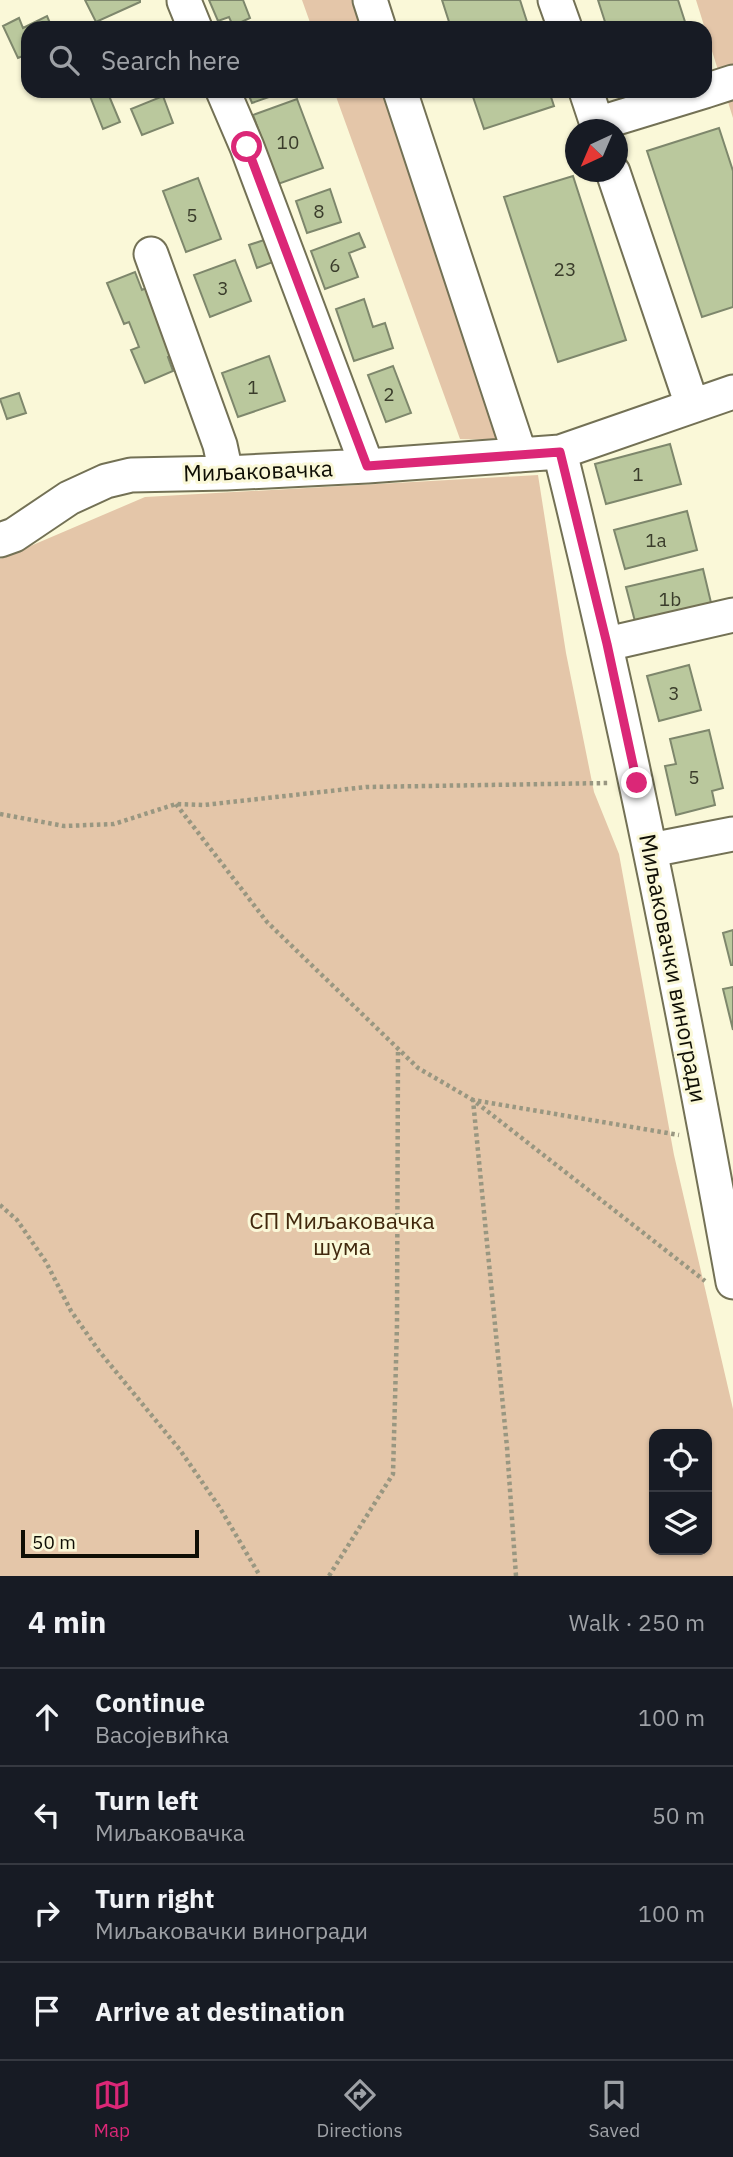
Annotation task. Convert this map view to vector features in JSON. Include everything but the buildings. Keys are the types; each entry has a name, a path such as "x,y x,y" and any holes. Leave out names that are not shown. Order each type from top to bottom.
{"street":[{"path":"370,0 377,21"},
{"path":"555,0 562,21"},
{"path":"712,89 733,82"},
{"path":"226,98 367,466"},
{"path":"402,98 520,455"},
{"path":"588,98 595,119"},
{"path":"622,119 684,98"},
{"path":"616,182 692,405"},
{"path":"151,254 220,445 226,473"},
{"name":"Миљаковачка","path":"0,540 14,534 69,498 106,481 131,475 367,466 560,452 733,392"},
{"name":"Миљаковачки виногради","path":"560,452 607,644 651,850 720,1138 722,1284"},
{"path":"607,644 733,615"},
{"path":"651,850 733,834"}],"path":[{"path":"0,814 64,826 114,824 176,804 204,806 366,788 637,783"},
{"path":"176,804 267,922 418,1068 473,1100 722,1284"},
{"path":"329,1576 393,1474 398,1049"},
{"path":"473,1100 720,1138"},
{"path":"473,1100 507,1447 516,1576"},
{"path":"0,1205 16,1220 46,1262 71,1311 99,1352 180,1450 220,1507 260,1576"}],"green space":[{"path":"302,0 388,0 394,21 310,21"},
{"path":"696,0 733,0 733,118 712,51 712,21 703,21"},
{"path":"337,98 418,98 526,441 460,439"},
{"name":"СП Миљаковачка шума","path":"538,475 566,653 594,792 619,854 674,1155 733,1409 733,1576 0,1576 0,559 145,497"}],"route":[{"path":"247,147 367,466 560,452 607,644 637,783"}]}
